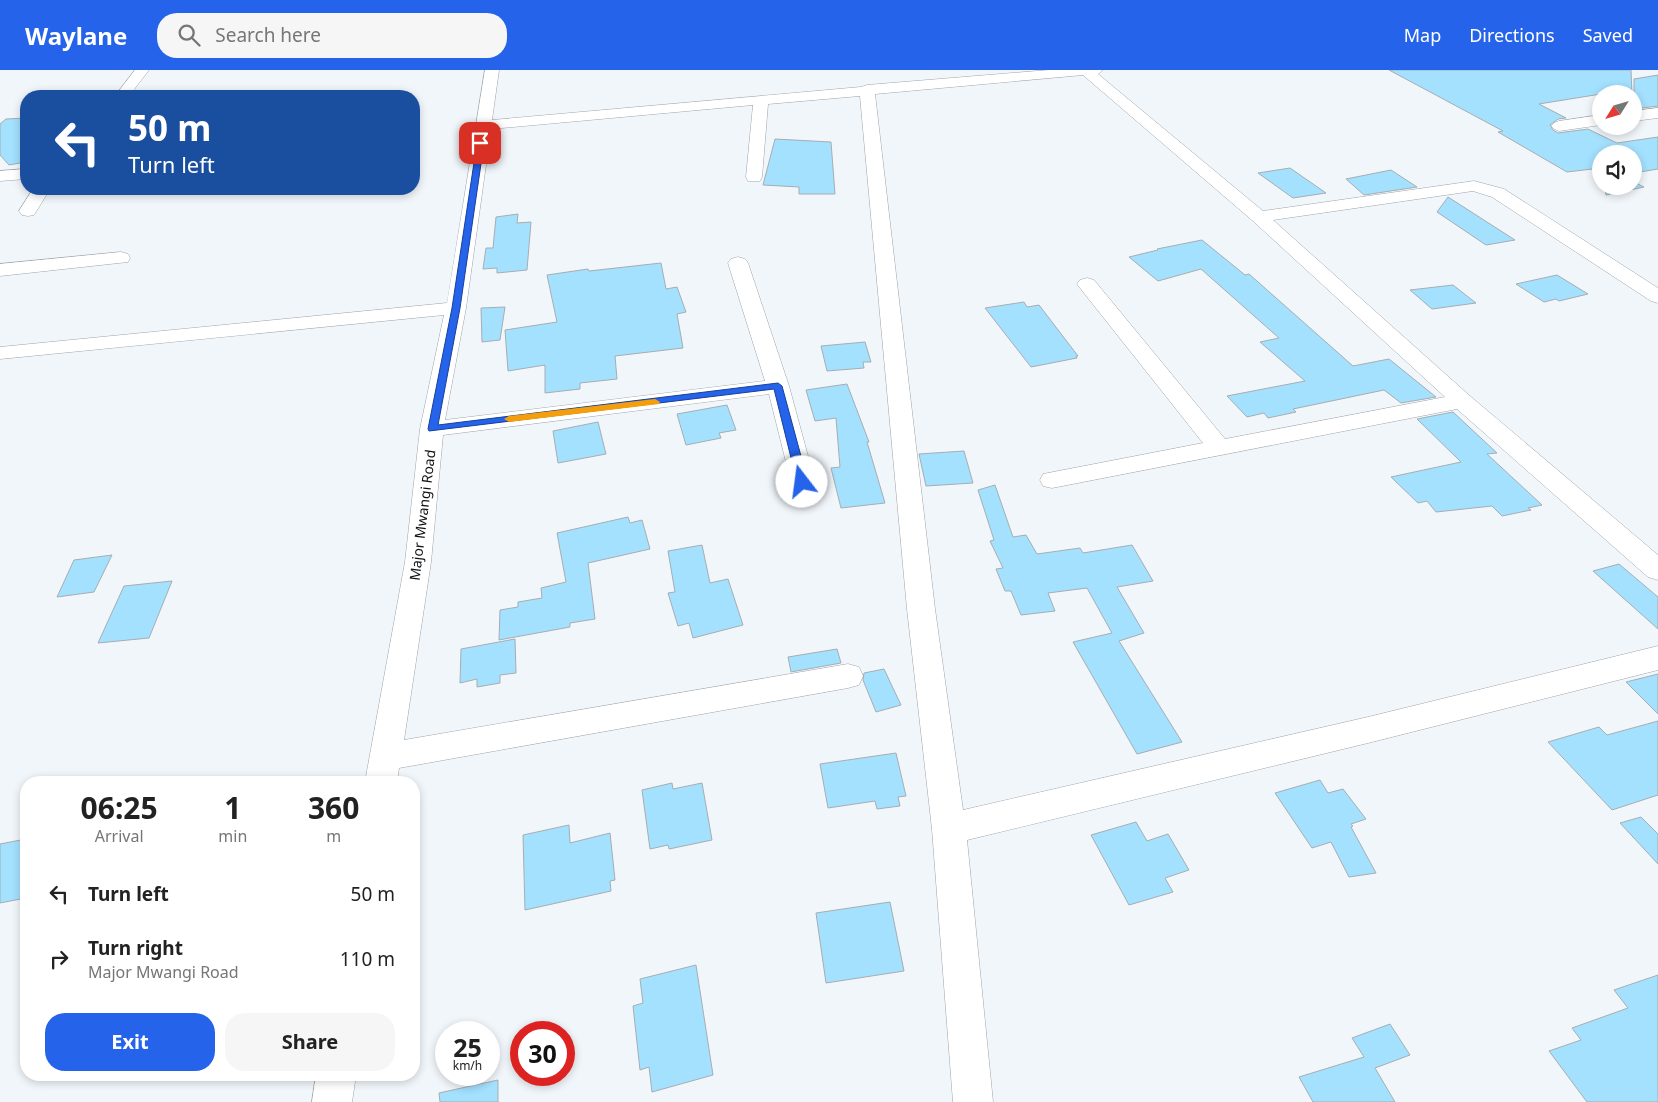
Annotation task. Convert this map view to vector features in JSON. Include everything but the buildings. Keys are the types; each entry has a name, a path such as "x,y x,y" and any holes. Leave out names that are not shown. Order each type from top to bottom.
{"street":[{"path":"127,90 142,70"},
{"name":"Major Mwangi Road","path":"383,770 418,562 432,429 456,308 492,70"},
{"path":"483,125 1091,70 1259,217 1462,401 1658,570"},
{"path":"867,89 921,609 949,829 973,1102"},
{"path":"754,177 762,99"},
{"path":"1642,115 1658,113"},
{"path":"1559,126 1592,121"},
{"path":"0,176 20,174"},
{"path":"1259,217 1474,186 1498,193 1658,297"},
{"path":"28,211 37,195"},
{"path":"0,270 121,258"},
{"path":"738,263 778,386 802,482"},
{"path":"1087,284 1220,448"},
{"path":"0,353 356,320 456,308"},
{"path":"432,429 778,386"},
{"path":"1052,480 1462,401"},
{"path":"949,829 1368,730 1658,658"},
{"path":"383,770 848,676"},
{"path":"332,1102 335,1081"}],"slow traffic":[{"path":"509,419 655,402"}],"route":[{"path":"480,143 456,308 432,429 778,386 802,482"}]}
